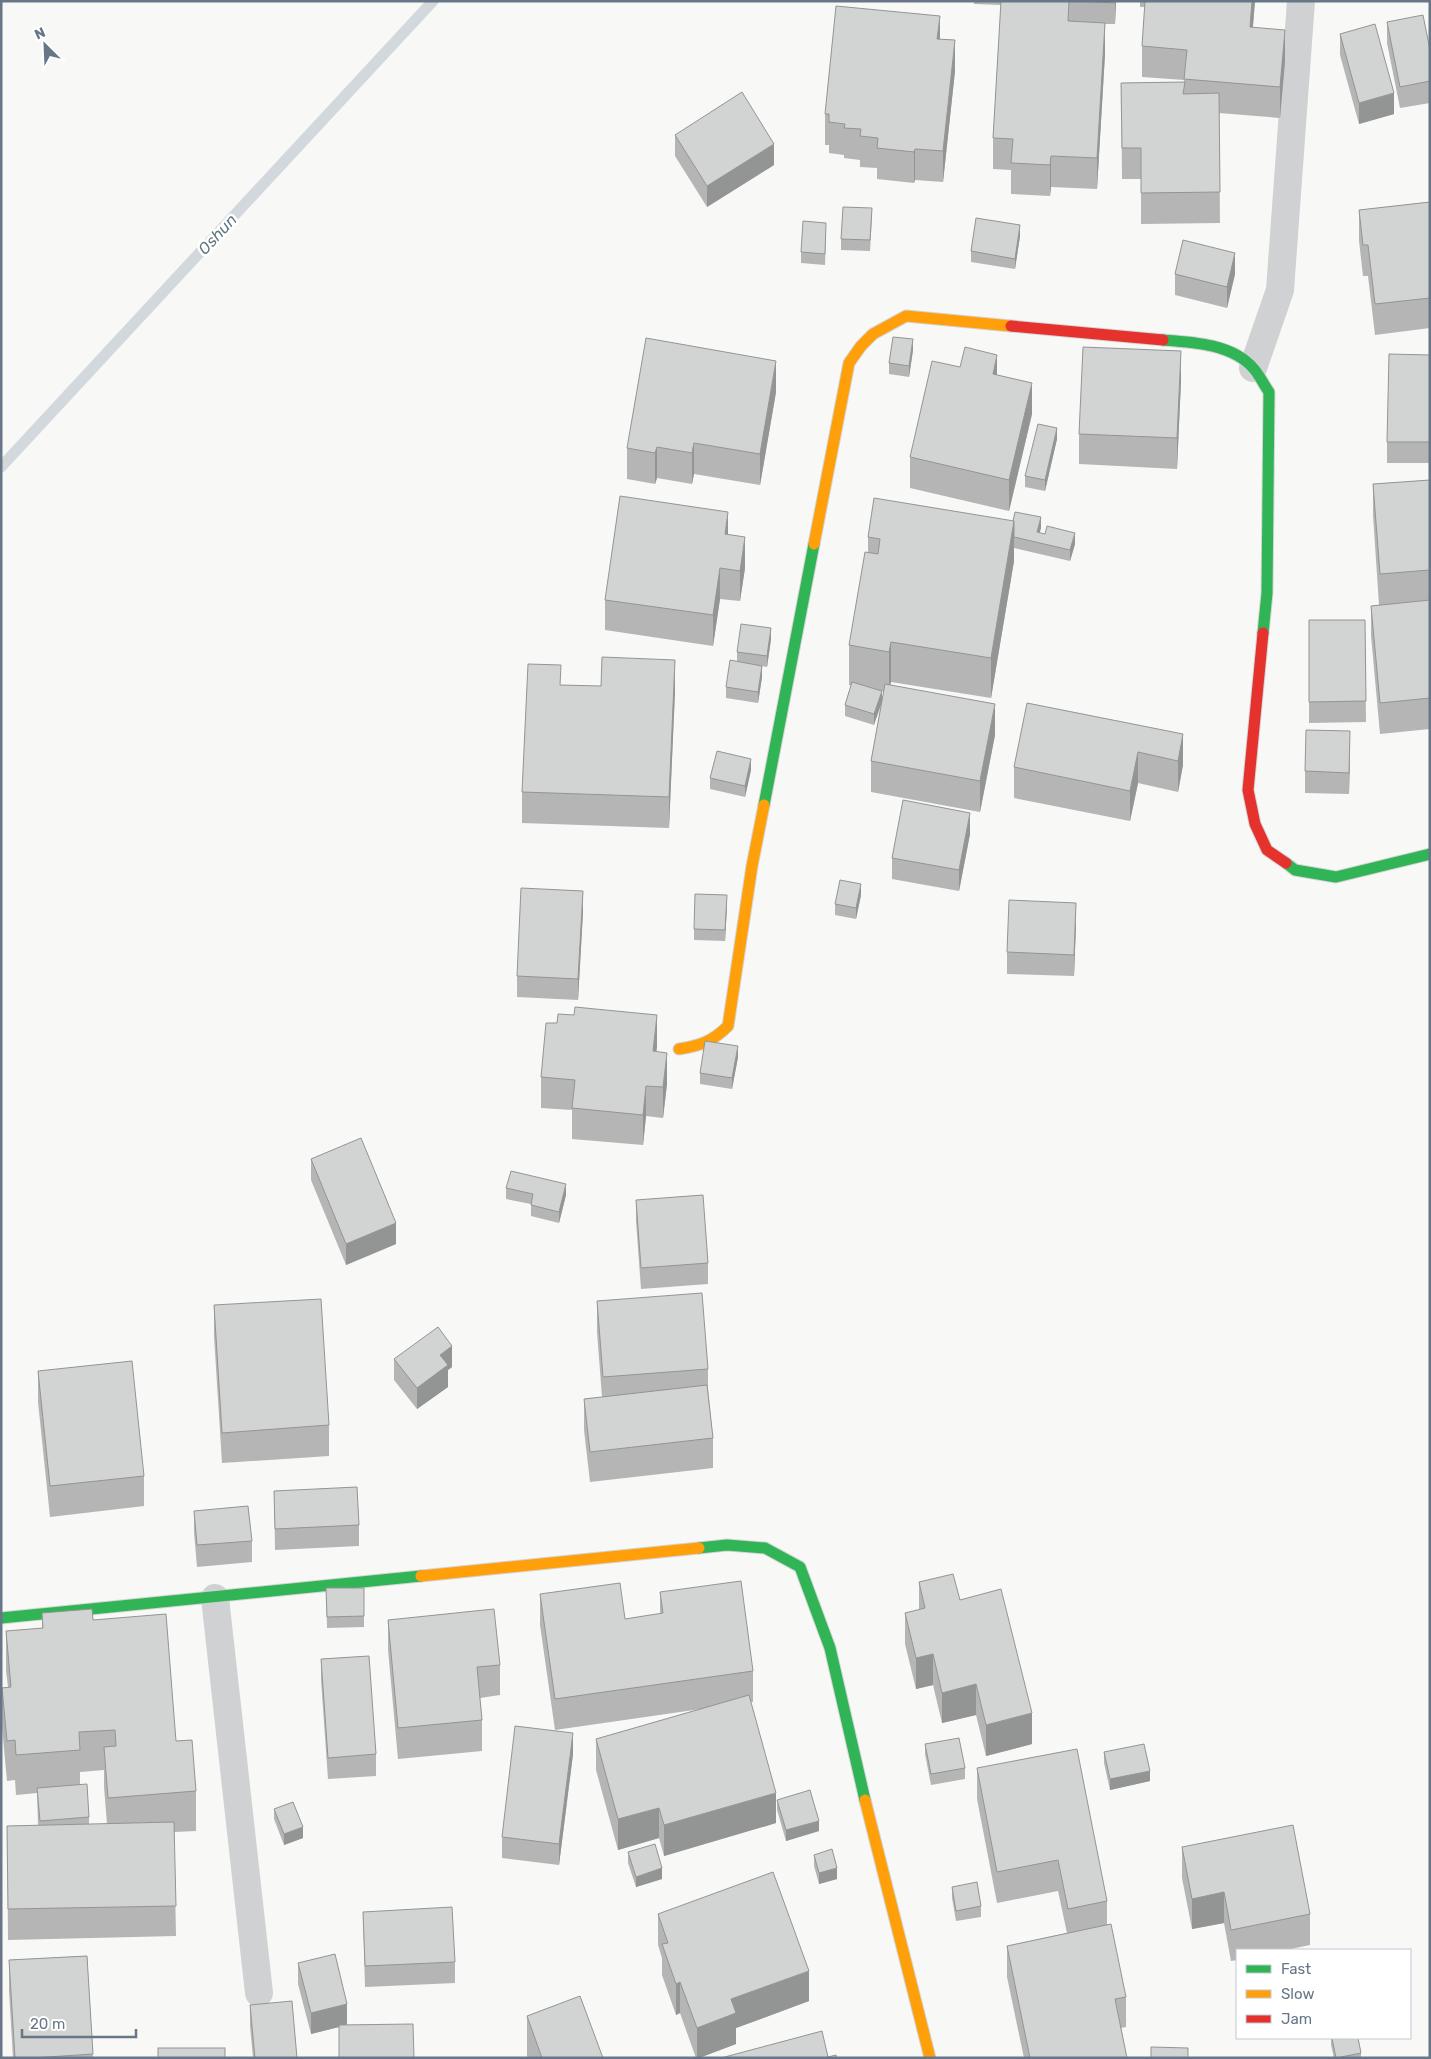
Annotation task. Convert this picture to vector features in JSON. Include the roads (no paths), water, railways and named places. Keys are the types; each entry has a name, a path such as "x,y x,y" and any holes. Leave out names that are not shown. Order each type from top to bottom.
{"street":[{"path":"1253,368 1280,290 1301,1"},
{"path":"679,1049 702,1046 717,1038 728,1026 754,856 849,363 859,346 880,329 906,316 1200,343 1234,354 1253,368 1269,392 1267,593 1248,790 1255,824 1267,850 1295,870 1336,878 1430,854"},
{"path":"1,1618 215,1598 727,1545 765,1548 800,1567 830,1648 875,1841 930,2058"},
{"path":"215,1598 259,1993"}],"waterway":[{"name":"Oshun","path":"1,467 433,1"}]}
